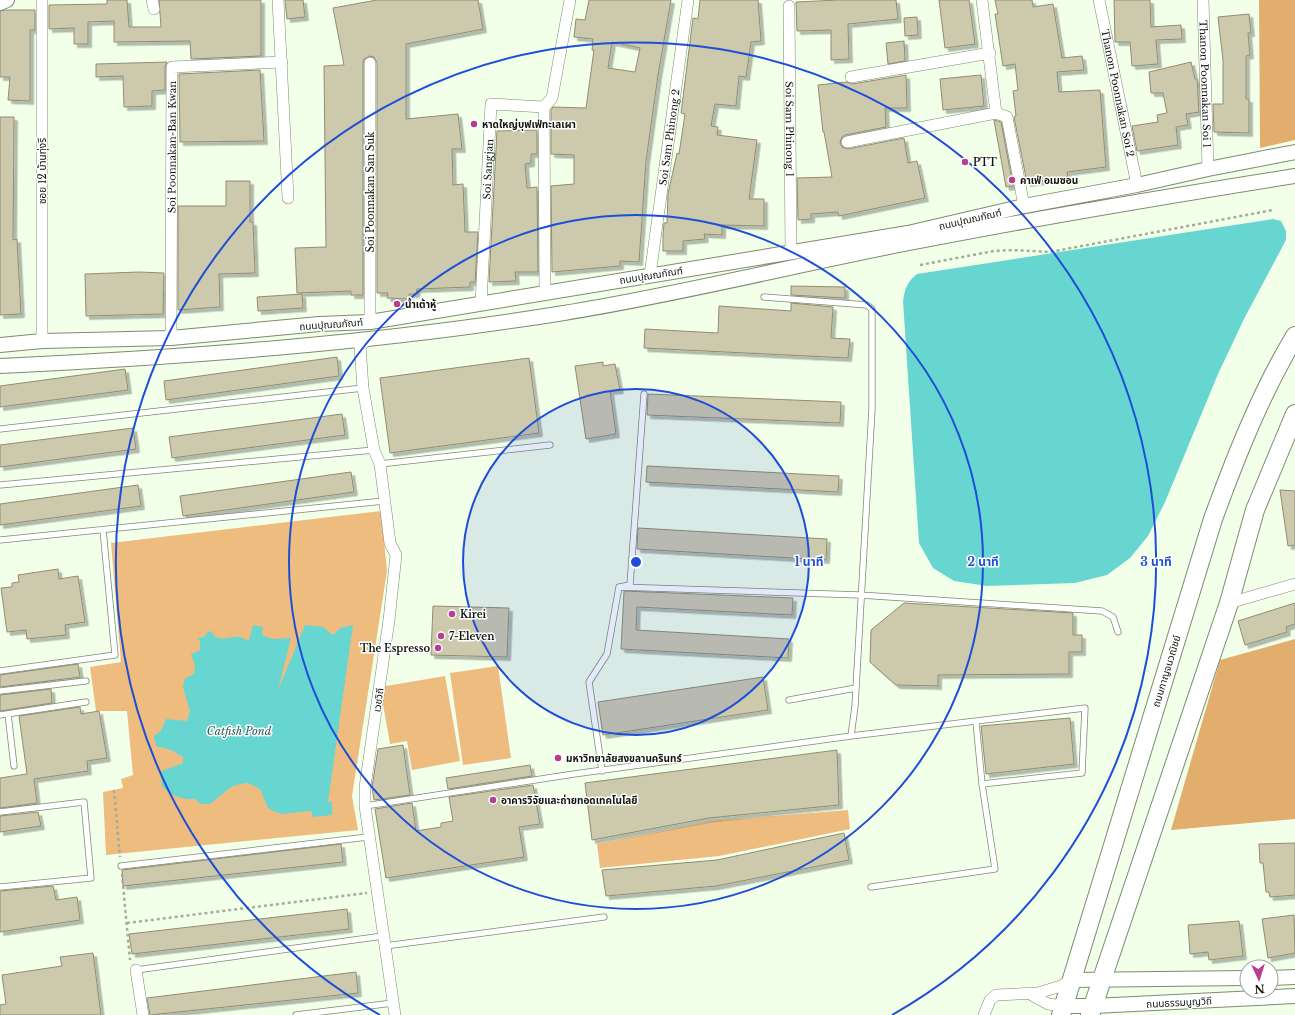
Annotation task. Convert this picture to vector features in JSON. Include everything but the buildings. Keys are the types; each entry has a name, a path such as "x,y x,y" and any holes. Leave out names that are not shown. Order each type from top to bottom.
{"main road":[{"name":"ถนนกาญจนวณิชย์","path":"1062,1010 1213,518 1237,454 1262,400 1295,336"},
{"path":"1092,1011 1229,604 1254,510 1295,414"}],"street":[{"path":"0,3 7,0"},
{"name":"ซอย 12 บ้านทุ่งรี","path":"42,0 42,341"},
{"path":"278,0 288,198"},
{"path":"545,293 544,107 552,98 570,0"},
{"name":"Soi Sam Phinong 2","path":"650,275 688,0"},
{"path":"982,0 990,53 996,113"},
{"name":"Thanon Poonnakan Soi 2","path":"1099,0 1138,185"},
{"name":"Thanon Poonnakan Soi 1","path":"1203,0 1208,169"},
{"name":"Soi Sam Phinong 1","path":"788,6 791,252"},
{"path":"851,77 990,53"},
{"name":"Soi Poonnakan-Ban Kwan","path":"171,338 172,67 282,62"},
{"name":"Soi Poonnakan San Suk","path":"370,63 370,322"},
{"name":"Soi Sangjan","path":"481,303 491,104 544,107"},
{"path":"847,142 996,113 1007,117 1024,206"},
{"name":"ถนนปุณณกัณฑ์","path":"0,345 42,341 171,338 320,324 370,322 908,233 1024,206 1138,185 1208,169 1295,152"},
{"name":"ถนนปุณณกัณฑ์","path":"0,366 181,355 370,338 423,333 565,313 901,245 1295,176"},
{"path":"1138,185 1140,202"},
{"name":"เวชวิถี","path":"370,338 360,346 363,388 374,450 380,464 390,543 396,555 389,620 366,787 365,806 368,837 395,1015"},
{"path":"42,341 42,364"},
{"path":"1229,604 1295,584"},
{"path":"137,974 143,1015"},
{"path":"1279,978 1295,977"},
{"path":"984,1015 992,997 1004,994 1030,994 1053,988 1071,980 1239,978"},
{"path":"1030,994 1062,1010"},
{"name":"ถนนธรรมนูญวิถี","path":"1062,1010 1092,1011 1295,996"}],"lane":[{"path":"764,297 866,305 872,309 872,409 860,595 856,688 851,736"},
{"path":"0,429 363,388"},
{"path":"619,587 630,585 644,394"},
{"path":"380,464 550,445"},
{"path":"0,485 374,450"},
{"path":"0,540 384,502"},
{"path":"0,671 115,655 103,530"},
{"path":"619,587 860,595 1102,611 1113,617 1118,632"},
{"path":"602,771 589,682 607,654 619,587"},
{"path":"0,691 86,680"},
{"path":"788,700 856,688"},
{"path":"0,715 86,702"},
{"path":"365,806 851,736 1085,708 1082,773 982,784"},
{"path":"8,714 14,766"},
{"path":"871,887 995,869 982,784 976,722"},
{"path":"0,812 84,802 91,878 0,887"},
{"path":"121,866 368,837"},
{"path":"137,974 384,941 604,917"},
{"path":"296,1015 393,1003"}],"path":[{"path":"920,265 994,251 1012,250 1050,252 1273,210"},
{"path":"114,790 132,979 137,974"},
{"path":"127,923 367,893"}],"shaded area":[{"path":"1259,0 1295,0 1295,140 1260,148"},
{"path":"381,511 387,571 352,796 358,830 106,855 103,792 123,788 121,779 133,775 127,711 96,711 90,667 121,662 111,543"},
{"path":"1295,639 1295,819 1171,830 1220,660"},
{"path":"498,666 511,758 463,765 450,673"},
{"path":"445,676 460,761 412,770 407,741 390,744 380,687"},
{"path":"848,810 850,829 719,856 600,868 597,844 714,821"}],"water":[{"path":"1273,219 1281,221 1286,231 1286,240 1244,319 1218,374 1165,502 1148,536 1130,558 1107,575 1075,583 987,586 954,581 933,568 919,543 903,301 907,286 911,280 917,274"},
{"name":"Catfish Pond","path":"253,625 263,627 262,635 273,639 291,638 278,690 305,625 323,627 333,635 340,628 353,625 328,802 332,802 332,815 312,817 312,811 282,814 273,811 268,808 260,789 248,783 231,787 210,804 201,804 195,799 177,797 162,786 161,772 183,763 183,757 171,750 156,746 154,736 161,731 166,719 187,721 190,711 183,687 185,678 194,674 195,665 191,654 200,650 200,641 197,638 204,637 211,631 217,638 220,639 240,637 249,640"}],"place":[{"name":"หาดใหญ่บุฟเฟ่ทะเลเผา","path":"474,124"},
{"name":"PTT","path":"965,162"},
{"name":"คาเฟ่ อเมซอน","path":"1012,180"},
{"name":"น้ำเต้าหู้","path":"397,304"},
{"name":"Kirei","path":"452,614"},
{"name":"7-Eleven","path":"441,636"},
{"name":"The Espresso","path":"438,648"},
{"name":"มหาวิทยาลัยสงขลานครินทร์","path":"558,758"},
{"name":"อาคารวิจัยและถ่ายทอดเทคโนโลยี","path":"493,800"}]}
